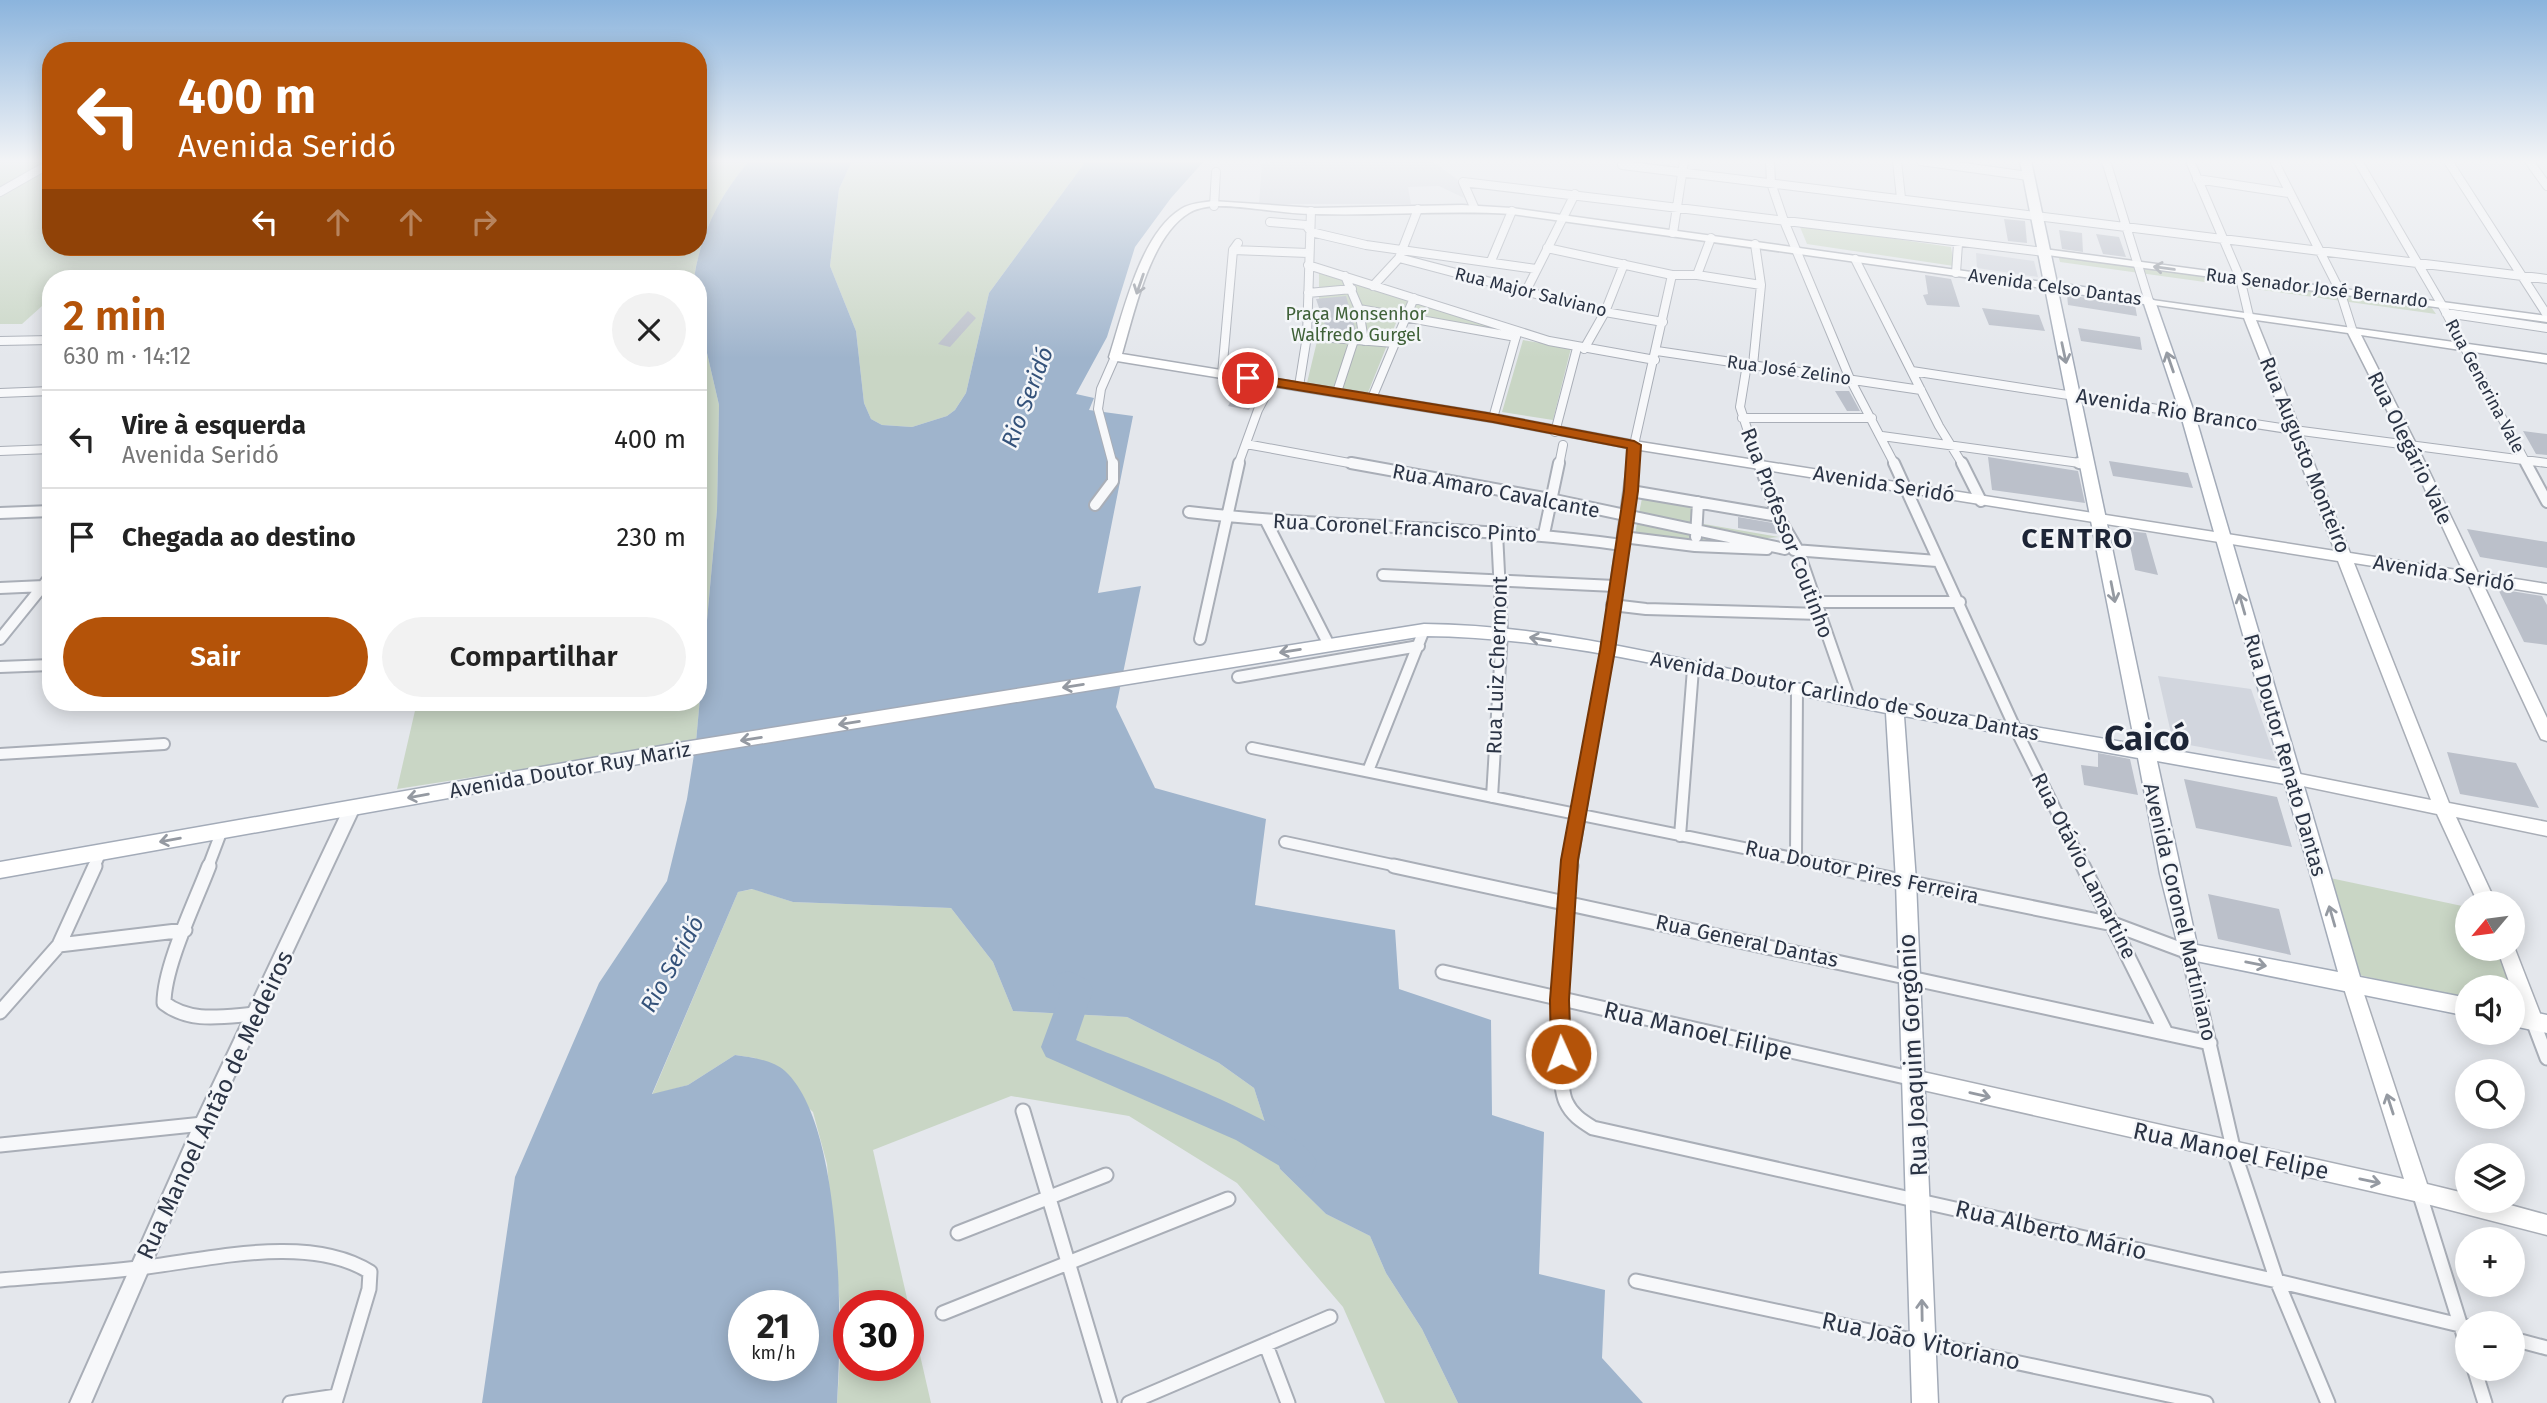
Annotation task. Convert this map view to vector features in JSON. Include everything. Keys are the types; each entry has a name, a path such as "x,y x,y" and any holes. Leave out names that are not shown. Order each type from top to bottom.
{"main road":[{"name":"Avenida Celso Dantas","path":"1115,357 1155,245 1171,226"},
{"name":"Avenida Celso Dantas","path":"1628,226 2547,359"},
{"name":"Avenida Coronel Martiniano","path":"2039,226 2145,752 2189,952"},
{"name":"Rua Senador José Bernardo","path":"2044,252 2340,291 2500,317 2547,317"},
{"name":"Rua Doutor Renato Dantas","path":"2149,301 2187,412 2351,982 2419,1192"},
{"name":"Rua Augusto Monteiro","path":"2249,316 2443,808 2481,891"},
{"name":"Rua Olegário Vale","path":"2353,332 2411,446 2547,734"},
{"name":"Avenida Seridó","path":"1115,357 1223,372 1634,445 2547,589"},
{"name":"Avenida Doutor Carlindo de Souza Dantas","path":"1140,675 1329,645 1421,638 1466,629 1502,632 1607,650 1850,700 2291,778 2547,829"},
{"name":"Avenida Doutor Ruy Mariz","path":"0,870 678,750 1140,675"},
{"name":"Rua Joaquim Gorgônio","path":"1895,708 1906,881 1908,977 1920,1200 1925,1403"},
{"name":"Rua Doutor Pires Ferreira","path":"2189,952 2455,1004"},
{"path":"2510,961 2531,1021"},
{"name":"Rua Manoel Felipe","path":"1914,1079 2419,1192 2547,1225"}],"street":[{"path":"1307,226 1311,232 1400,254 1491,261 1536,269"},
{"path":"1299,386 1307,336 1311,226"},
{"path":"1373,286 1400,254 1411,226"},
{"path":"1491,261 1506,226"},
{"path":"1526,291 1557,226"},
{"path":"1673,233 1674,226"},
{"name":"Rua Otávio Lamartine","path":"1786,226 1850,379 1882,436 1937,561 1960,602 2015,728 2166,1034"},
{"name":"Rua Senador José Bernardo","path":"1825,226 2044,252"},
{"path":"2122,226 2547,279"},
{"name":"Rua Augusto Monteiro","path":"2218,226 2240,278 2249,316"},
{"name":"Rua Olegário Vale","path":"2305,226 2340,291 2353,332"},
{"name":"Rua Generina Vale","path":"2398,226 2547,502"},
{"path":"2489,226 2547,317"},
{"name":"Rua Doutor Renato Dantas","path":"2127,227 2149,301"},
{"path":"1697,275 1711,238"},
{"name":"Rua Professor Coutinho","path":"1755,244 1760,285 1750,365 1740,407 1742,418 1762,465 1778,516 1798,550 1850,700"},
{"path":"1956,273 1958,244"},
{"path":"1223,372 1236,246 1308,253"},
{"path":"1547,248 1672,275 1697,275 1760,285"},
{"name":"Rua Major Salviano","path":"1400,254 1605,312 1664,321"},
{"path":"1855,259 1939,426 1953,445 1981,501"},
{"path":"1555,432 1581,348 1605,312 1624,264"},
{"path":"1308,265 1517,334"},
{"path":"1559,1000 1565,901 1607,650 1631,491 1634,445 1664,321 1672,275"},
{"path":"1336,392 1359,341 1359,309 1345,276"},
{"path":"1308,293 1352,289"},
{"path":"1372,398 1413,298"},
{"path":"1359,309 1517,334"},
{"name":"Rua Senador José Bernardo","path":"2500,317 2547,328"},
{"path":"1493,418 1517,334"},
{"name":"Rua José Zelino","path":"1517,334 1581,348 1750,365 1921,390"},
{"path":"1307,336 1394,343"},
{"path":"0,341 42,340"},
{"path":"1095,505 1107,495 1115,480 1113,460 1098,405 1103,380 1115,357"},
{"name":"Avenida Rio Branco","path":"1912,371 2294,430 2547,463"},
{"path":"1200,639 1246,444 1273,382"},
{"path":"0,393 42,391"},
{"path":"1742,418 1872,418"},
{"path":"1882,436 2087,464"},
{"name":"Rua Amaro Cavalcante","path":"1246,444 1550,499 1785,549"},
{"path":"1544,534 1563,445"},
{"path":"0,451 42,449"},
{"path":"1631,491 1778,516"},
{"path":"1695,546 1698,502"},
{"path":"0,513 42,511"},
{"name":"Rua Coronel Francisco Pinto","path":"1189,512 1266,521 1785,549"},
{"path":"1266,521 1329,645"},
{"name":"Rua Luiz Chermont","path":"1492,797 1502,632 1497,533"},
{"path":"1785,549 1937,561"},
{"path":"1383,575 1615,586"},
{"path":"0,588 42,585"},
{"path":"0,639 42,591"},
{"path":"1817,602 1960,602"},
{"path":"1612,605 1646,609 1820,614"},
{"path":"1238,677 1421,638"},
{"path":"1368,771 1421,638"},
{"path":"0,667 42,665"},
{"path":"1680,836 1689,749 1693,669"},
{"path":"1796,857 1797,690"},
{"path":"0,754 164,744"},
{"name":"Rua Doutor Pires Ferreira","path":"1252,748 1579,817 1796,857 2113,924 2189,952"},
{"name":"Rua Manoel Antão de Medeiros","path":"80,1403 203,1124 352,808"},
{"path":"222,830 164,990 164,1003 172,1011 189,1017 257,1014"},
{"name":"Rua General Dantas","path":"1285,842 2210,1043"},
{"path":"0,1012 59,945 101,852"},
{"path":"59,945 185,930"},
{"name":"Avenida Coronel Martiniano","path":"2189,952 2234,1152 2277,1281 2328,1403"},
{"name":"Rua Manoel Filipe","path":"1443,972 1914,1079"},
{"name":"Rua Alberto Mário","path":"1559,1000 1566,1101 1576,1117 1593,1128 2277,1281 2455,1324"},
{"path":"2531,1021 2547,1058"},
{"path":"1023,1111 1110,1403"},
{"path":"0,1145 203,1124"},
{"path":"958,1233 1105,1175"},
{"name":"Rua Doutor Renato Dantas","path":"2419,1192 2459,1311"},
{"path":"943,1313 1228,1199"},
{"path":"0,1280 140,1268 263,1252 336,1257 363,1265 370,1272 369,1289 336,1400 290,1403"},
{"name":"Rua João Vitoriano","path":"1636,1281 1922,1340 2206,1403"},
{"path":"1129,1403 1330,1317"},
{"path":"2525,1342 2547,1348"},
{"path":"1266,1345 1288,1403"},
{"path":"2478,1381 2485,1403"}],"shaded area":[{"path":"1976,253 2034,261 2038,277 1977,268"},
{"path":"2158,676 2251,689 2276,761 2173,742"}],"green space":[{"path":"0,226 42,226 42,256 698,256 695,270 42,270 42,306 22,324 0,324"},
{"path":"835,226 1038,226 989,293 966,393 955,410 947,416 912,427 882,425 871,419 864,403 856,331 830,266"},
{"path":"1800,227 1951,247 1954,266 1807,244"},
{"path":"2058,255 2429,304 2436,314 2060,262"},
{"name":"Praça Monsenhor Walfredo Gurgel","path":"1319,271 1529,335 1400,313 1367,395 1306,387 1319,333"},
{"path":"1523,340 1571,348 1553,420 1502,412"},
{"path":"707,353 719,405 717,510 707,620"},
{"path":"1643,493 1697,502 1698,523 1779,537 1714,543 1635,534"},
{"path":"415,711 699,711 696,742 397,789"},
{"path":"2330,878 2455,904 2455,961 2509,961 2514,975 2455,975 2455,996 2359,975"},
{"path":"753,889 793,902 951,908 993,962 1013,1011 1127,1017 1219,1063 1254,1088 1280,1169 1326,1214 1370,1236 1386,1273 1422,1329 1458,1403 1385,1403 1343,1307 1237,1183 1129,1116 1011,1096 873,1150 905,1290 838,1290 827,1164 813,1112 755,1058 735,1055 688,1085 652,1095 738,892"},
{"path":"924,1372 931,1403 837,1403 838,1381 924,1381"}],"water":[{"name":"Rio Seridó","path":"709,226 835,226 830,266 856,331 864,403 871,419 882,425 912,427 947,416 955,410 966,393 989,293 1038,226 1150,226 1135,247 1107,337 1076,394 1094,398 1089,410 1133,416 1098,593 1141,586 1116,707 1155,788 1266,819 1255,905 1395,930 1399,989 1491,1020 1492,1115 1544,1132 1539,1274 1605,1290 1602,1358 1643,1403 1458,1403 1422,1329 1386,1273 1370,1236 1326,1214 1280,1169 1254,1088 1219,1063 1127,1017 1013,1011 993,962 951,908 793,902 752,889 738,892 652,1094 688,1085 735,1055 780,1067 804,1098 819,1135 829,1179 835,1228 838,1290 833,1290 833,1381 838,1381 837,1403 482,1403 515,1177 599,983 667,881 687,799 699,711 707,711 707,620 717,510 719,405 707,353 707,270 695,270 698,256 707,256"}],"building":[{"path":"2005,226 2025,226 2027,243 2008,241"},
{"path":"2059,230 2082,233 2083,252 2062,249"},
{"path":"2096,234 2119,237 2126,257 2103,254"},
{"path":"1925,275 1951,279 1960,307 1927,305 1923,295 1928,294"},
{"path":"2067,295 2135,305 2137,316 2068,305"},
{"path":"1346,296 1356,331 1327,331 1316,299"},
{"path":"1982,308 2039,315 2045,331 1989,325"},
{"path":"968,311 976,318 950,347 938,344"},
{"path":"2078,328 2140,337 2142,350 2081,341"},
{"path":"1237,391 1257,394 1249,410 1228,406"},
{"path":"1835,391 1849,391 1860,411 1847,411"},
{"path":"2523,431 2547,434 2547,455 2536,454"},
{"path":"1988,457 2078,471 2085,503 1992,490"},
{"path":"2109,461 2188,473 2193,488 2113,476"},
{"path":"1738,517 1773,523 1777,534 1738,528"},
{"path":"2467,529 2547,542 2547,568 2480,557"},
{"path":"2127,531 2146,533 2158,575 2135,570"},
{"path":"2498,589 2542,596 2547,605 2547,645 2524,642"},
{"path":"2447,752 2516,763 2539,808 2460,794"},
{"path":"2098,753 2130,759 2138,795 2084,785 2081,765 2098,767"},
{"path":"2184,779 2277,797 2292,847 2196,828"},
{"path":"2208,894 2279,909 2291,955 2218,939"}],"waterway":[{"path":"1069,984 1077,990 1057,1047 1248,1129 1300,1162"}],"district":[{"name":"CENTRO","path":"2078,538"},
{"name":"Caicó","path":"2147,738"}],"route":[{"path":"1248,378 1493,418 1634,445 1631,491 1607,650 1565,901 1559,1000 1561,1054"}]}
